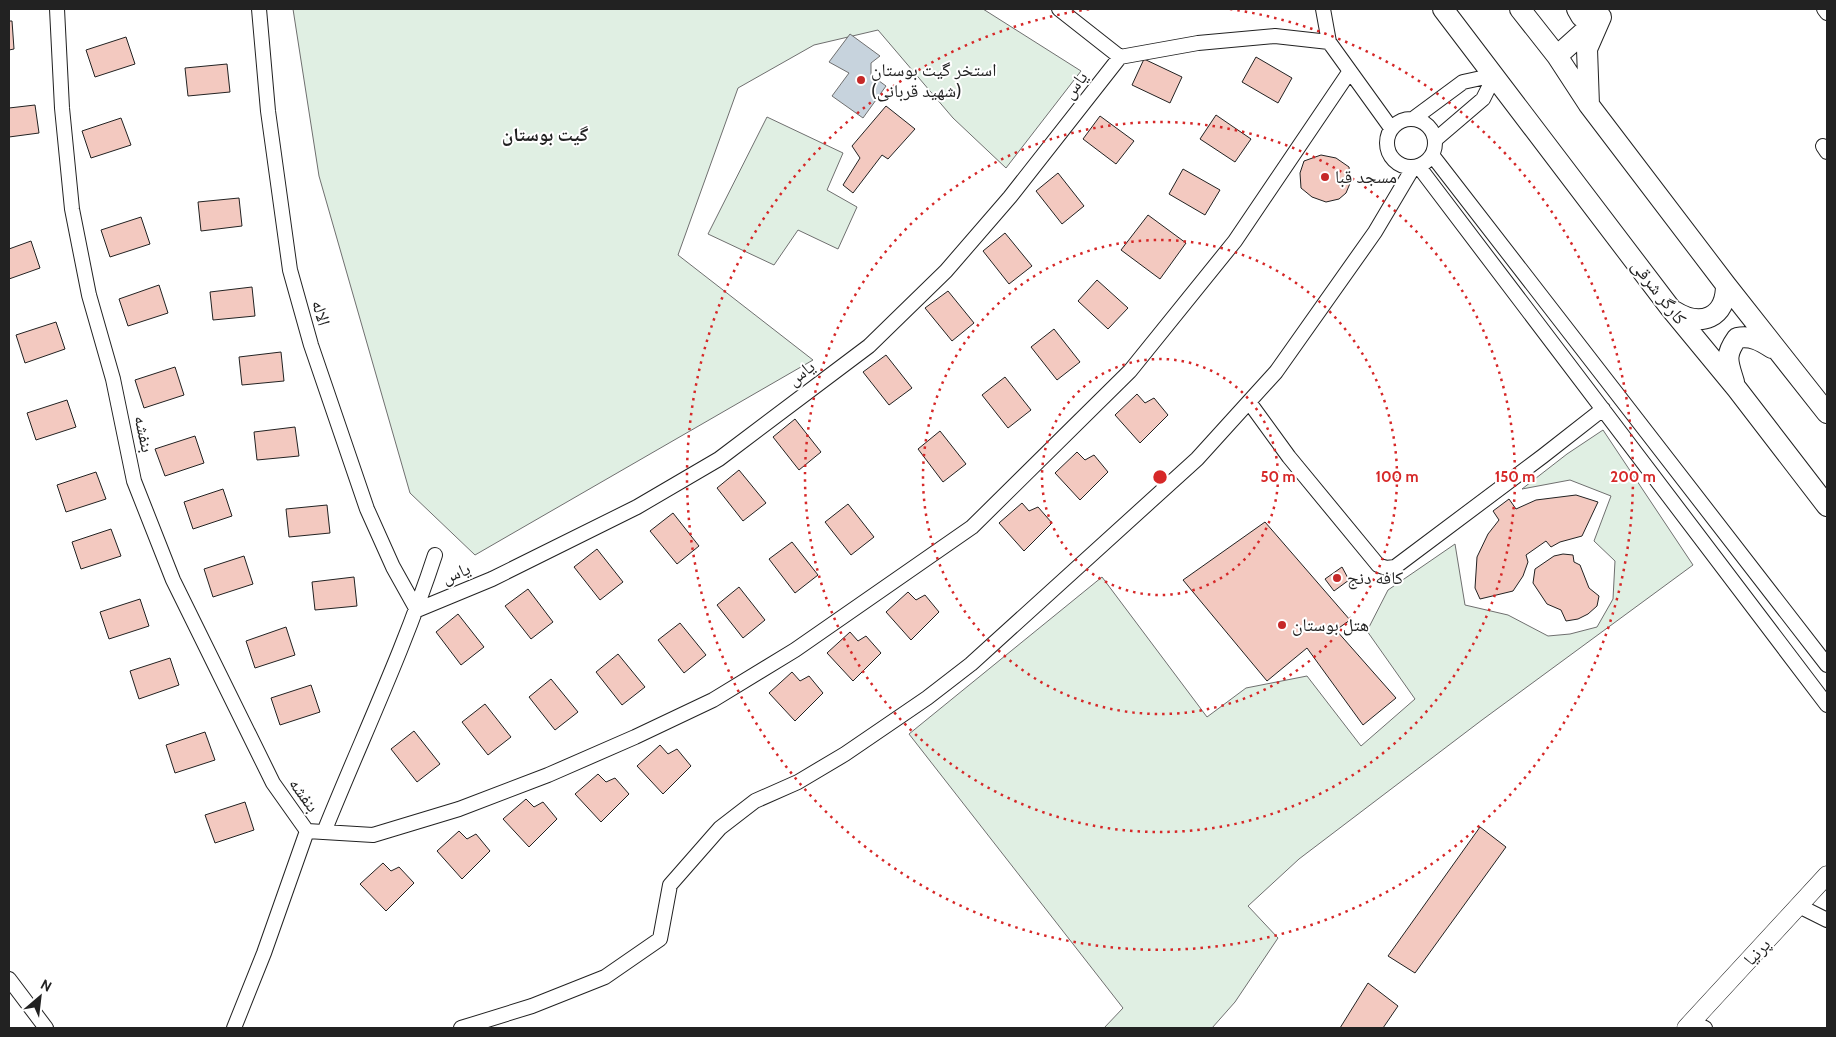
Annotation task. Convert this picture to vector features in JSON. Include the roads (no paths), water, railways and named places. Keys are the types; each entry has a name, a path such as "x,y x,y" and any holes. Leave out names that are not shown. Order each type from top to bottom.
{"main road":[{"name":"کارگر شرقی","path":"1444,9 1670,308 1827,506"},
{"path":"1577,9 1581,16 1605,13"},
{"path":"1530,12 1589,105 1726,285 1827,413"},
{"path":"1557,56 1605,13"},
{"path":"1589,105 1587,49 1605,13"},
{"path":"1670,308 1685,318 1699,320 1712,317 1726,297 1726,285"},
{"path":"1736,389 1728,362 1730,348 1738,338 1746,336 1761,341 1780,354"}],"street":[{"name":"بنفشه","path":"57,9 62,108 72,209 89,295 113,379 134,481 173,580 272,783 307,831"},
{"name":"الاله","path":"259,9 268,111 290,270 311,345 367,509 393,567 417,610"},
{"path":"1059,9 1120,57 1198,44 1276,36 1329,42"},
{"path":"1323,9 1329,42 1391,128"},
{"path":"1824,9 1827,13"},
{"name":"یاس","path":"417,610 492,579 637,507 719,459 869,346 946,271 1010,197 1120,57"},
{"path":"234,1028 264,953 307,831 373,835 459,809 548,775 635,737 713,700 795,650 972,528 1136,363 1235,241 1350,71"},
{"path":"1413,119 1463,82 1495,76"},
{"path":"1436,140 1483,99 1495,76"},
{"path":"467,1028 532,1006 606,977 660,939 670,885 720,828 755,801 798,782 853,748 927,698 971,664 1197,459 1276,372 1375,232 1416,167 1432,156 1436,140 1433,132 1422,121 1405,119 1391,128 1388,136 1388,152 1398,164 1416,167 1603,409 1827,705"},
{"path":"1432,156 1827,665"},
{"path":"1250,402 1289,456 1378,564 1386,568 1395,567 1603,409"},
{"path":"324,832 359,746 394,668 417,610 435,555"},
{"name":"پرنیا","path":"1695,1026 1827,875"},
{"path":"1799,906 1827,920"},
{"path":"9,979 46,1028"}],"place":[{"name":"استخر گیت بوستان (شهید قربانی)","path":"861,80"},
{"name":"مسجد قبا","path":"1325,177"},
{"name":"کافه دنج","path":"1337,578"},
{"name":"هتل بوستان","path":"1282,625"}],"district":[{"name":"گیت بوستان","path":"545,134"}]}
